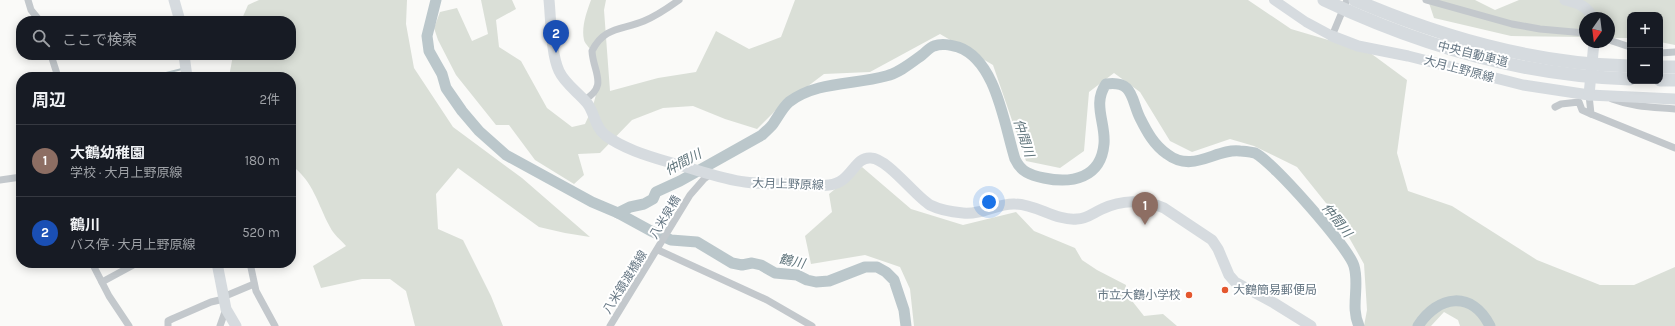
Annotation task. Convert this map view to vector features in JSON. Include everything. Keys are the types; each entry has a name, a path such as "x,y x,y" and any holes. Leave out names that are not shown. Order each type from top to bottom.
{"highway":[{"name":"中央自動車道","path":"1324,0 1378,24 1469,54 1501,62 1560,72 1627,79"},
{"name":"中央自動車道","path":"1355,0 1414,24 1472,41 1559,59 1627,66"},
{"path":"1663,67 1675,67"},
{"path":"1663,80 1675,80"}],"main road":[{"path":"174,0 179,16"},
{"name":"大月上野原線","path":"549,0 557,65 563,78 584,100 592,111 598,126 606,135 638,152 686,167 745,182 831,185 845,180 854,168 863,160 873,158 886,165 923,200 931,205 953,212 972,214 1014,204 1024,205 1061,217 1078,219 1086,218 1116,203 1133,202 1155,204 1164,208 1212,240 1218,249 1229,275 1235,282 1274,303 1311,326"},
{"path":"1565,0 1584,6 1588,12"},
{"name":"大月上野原線","path":"1332,36 1358,46 1408,56 1503,81 1568,93 1675,99"},
{"path":"1589,93 1594,48"},
{"path":"185,60 186,72"},
{"path":"218,268 224,301 236,326"}],"street":[{"path":"28,0 31,10 36,16"},
{"path":"584,100 592,96 597,87 598,78 592,51 596,45 611,31 644,21 679,0"},
{"path":"1274,0 1306,22 1332,36 1347,0"},
{"path":"1426,0 1512,24 1540,29 1579,32"},
{"path":"1615,42 1627,46"},
{"path":"1663,53 1675,52"},
{"path":"53,60 56,72"},
{"path":"1589,93 1591,114"},
{"path":"1605,96 1623,103 1642,107 1675,108"},
{"path":"1555,107 1561,104 1579,102 1582,110 1675,148"},
{"name":"八米泉橋","path":"658,250 690,195 708,173"},
{"path":"0,180 16,178"},
{"path":"658,250 767,300 812,326"},
{"name":"八米鏡渡橋線","path":"610,326 658,250"},
{"path":"95,268 108,296 129,326"},
{"path":"102,282 128,268"},
{"path":"251,268 256,292 275,326"},
{"path":"168,326 168,321 172,319 211,302 224,301 254,284"},
{"path":"220,326 224,301"}],"shaded area":[{"path":"259,0 407,0 406,24 414,68 453,127 522,178 590,237 539,227 458,168 436,194 438,229 463,240 491,296 503,326 415,326 406,291 390,279 362,279 321,288 313,266 346,246 331,230 310,186 305,178 296,169 296,72 230,72 232,60 296,60 296,16 243,16 248,5"},
{"path":"481,0 512,0 516,9 496,20 499,47 521,61 547,108 572,127 585,124 597,91 597,74 594,55 585,42 583,35 585,19 591,0 606,0 604,10 610,91 658,78 696,72 716,31 749,49 781,37 795,0 1248,0 1291,29 1369,52 1407,80 1397,153 1408,191 1452,206 1537,260 1600,285 1634,285 1675,267 1675,326 1460,326 1458,320 1444,312 1431,326 1364,326 1367,310 1364,264 1338,218 1297,167 1254,146 1230,139 1192,152 1170,141 1140,92 1114,73 1089,92 1084,151 1060,168 1026,161 993,65 940,34 870,72 824,74 775,111 757,129 725,119 693,106 663,108 632,120 600,153 578,154 584,175 574,184 535,160 509,125 496,125 456,75 438,40 434,28 440,12 457,8 472,41 488,34"},
{"path":"1428,0 1475,0 1495,10 1519,0 1675,0 1675,45 1663,43 1663,12 1627,12 1627,38 1615,38 1615,12 1579,12 1579,37 1511,36 1434,18"},
{"path":"862,167 911,209 963,225 1016,212 1034,231 1075,248 1082,260 1097,270 1126,285 1125,292 1144,316 1163,314 1177,326 914,326 910,289 900,267 865,255 811,264 805,236 832,212 829,194"}],"waterway":[{"name":"鶴川","path":"436,0 427,36 429,51 442,74 446,88 462,111 479,131 506,155 592,202 618,213 651,231 671,240 697,242 732,263 742,265 752,263 761,265 775,273 797,275 807,280 816,282 829,281 865,267 877,267 886,272 894,280 904,310 906,326"},
{"name":"仲間川","path":"618,213 630,207 644,204 653,199 656,192 680,181 762,135 773,124 787,104 800,95 811,90 836,84 874,79 891,75 905,67 930,48 940,45 949,45 958,47 971,54 981,65 990,79 997,95 1015,159 1023,170 1034,176 1054,180 1074,179 1091,171 1097,164 1102,155 1104,144 1100,114 1100,99 1106,84 1122,85 1127,88 1133,98 1140,118 1151,138 1158,147 1177,159 1186,162 1195,161 1231,151 1255,153 1293,188 1349,256 1356,274 1355,311 1359,326"},
{"path":"170,72 182,69"},
{"name":"仲間川","path":"1418,326 1435,308 1445,303 1455,301 1465,302 1474,306 1483,314 1490,326"}],"place":[{"name":"鶴川","path":"556,53"},
{"name":"大鶴幼稚園","path":"1145,225"},
{"name":"大鶴簡易郵便局","path":"1225,290"},
{"name":"市立大鶴小学校","path":"1189,295"}]}
